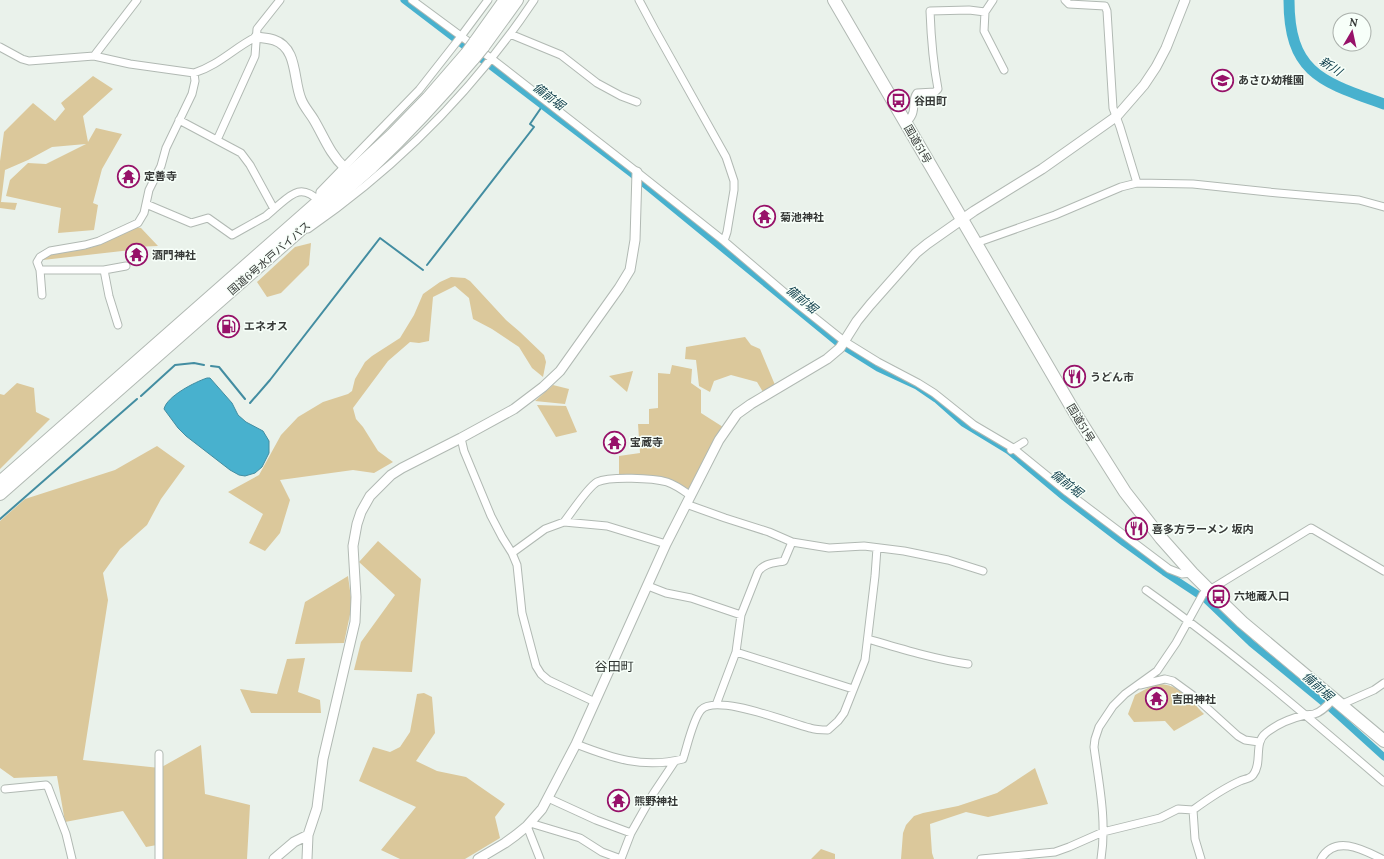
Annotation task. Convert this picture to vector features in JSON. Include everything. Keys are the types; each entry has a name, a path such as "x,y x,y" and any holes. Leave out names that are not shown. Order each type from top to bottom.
{"highway":[{"name":"国道6号水戸バイパス","path":"479,44 505,0"},
{"name":"国道6号水戸バイパス","path":"0,494 279,250 402,139 442,96 470,55 516,0"},
{"name":"国道51号","path":"834,0 1096,447 1125,492 1161,538 1192,573 1242,622 1331,704 1384,741"},
{"name":"国道6号水戸バイパス","path":"0,482 352,172 392,135 470,55"}],"street":[{"path":"94,56 137,0"},
{"path":"217,140 256,56 257,29 280,0"},
{"path":"412,0 459,40 636,177 724,241 842,344 918,383 934,393 974,425 1012,449 1169,569 1182,574 1192,573"},
{"path":"319,201 320,192 418,90 459,40 488,0"},
{"path":"279,250 325,218 421,137 446,112 489,62 534,0"},
{"path":"639,0 726,157 734,182 734,190 727,232 724,241"},
{"path":"993,0 985,12 984,31 1004,70"},
{"path":"1065,0 1069,4 1077,6 1106,3 1113,108 1117,116 1137,182"},
{"path":"478,859 505,843 528,824 542,809 576,744 666,544 719,440 737,414 812,367 828,359 842,344 857,321 870,305 916,253 927,244 1042,169 1117,116 1144,85 1156,67 1166,48 1185,0"},
{"path":"906,124 913,112 914,97 917,93 935,92 938,88 931,37 930,11 969,10 985,12"},
{"path":"510,34 561,55 598,83 621,96 637,102"},
{"path":"0,48 22,60 29,61 94,56 130,64 194,73 226,57 249,40 256,37 276,40 282,44 290,54 293,61 295,78 301,100 330,151 344,167"},
{"path":"42,295 40,270 37,262 40,257 50,251 99,241 138,223 144,213 149,190 161,166 166,148 194,89 194,73"},
{"path":"179,120 237,151 247,160 274,209"},
{"path":"307,859 308,835 317,808 323,759 355,622 356,597 353,546 361,512 370,496 391,476 416,461 514,409 551,380 560,371 619,288 630,270 634,248 636,177"},
{"path":"976,243 1055,215 1121,187 1137,182 1192,184 1278,194 1360,200 1384,208"},
{"path":"146,204 191,223 208,218 232,235 266,216 294,193 307,192 313,194 319,201"},
{"path":"40,270 104,270 126,266"},
{"path":"104,270 109,296 118,325"},
{"path":"461,438 464,451 491,516 512,552 517,565 522,613 538,671 554,683 595,702"},
{"path":"1012,449 1024,442"},
{"path":"564,522 590,488 597,482 612,478 649,479 668,482 680,488 689,500 725,518 768,532 792,542 829,548 864,546 904,551 948,560 983,571"},
{"path":"512,552 545,530 564,522 606,526 666,544"},
{"path":"1101,859 1103,832 1102,801 1094,747 1099,727 1113,706 1125,694 1137,684 1158,671 1189,621 1203,594 1311,528 1384,571"},
{"path":"716,705 736,652 741,615 758,572 761,567 765,565 784,561 792,542"},
{"path":"576,744 611,757 637,762 655,763 675,761 682,759 695,720 700,711 706,706 716,705 745,709 810,728 828,730 844,713 865,660 877,548"},
{"path":"648,586 666,593 691,598 741,615"},
{"path":"1146,590 1189,621 1305,715 1384,782"},
{"path":"868,639 909,652 942,660 968,664"},
{"path":"736,652 853,689"},
{"path":"1137,684 1165,679 1173,680 1195,697 1238,736 1245,740 1259,742"},
{"path":"981,859 1054,852 1103,832 1160,818 1178,809 1193,810 1210,797 1230,786 1251,778 1256,770 1259,742 1266,733 1277,725 1305,715 1314,714 1331,704 1374,690 1384,683"},
{"path":"159,754 159,859"},
{"path":"528,824 580,838 602,852 621,859 631,833 653,794 675,761"},
{"path":"4,789 46,785 48,787 66,834 72,859"},
{"path":"548,798 596,820 631,833"},
{"path":"1193,810 1195,839 1201,859"},
{"path":"528,824 540,859"},
{"path":"274,859 294,842 308,835"},
{"path":"1321,859 1328,850 1340,845 1357,847 1382,859"}],"shaded area":[{"path":"93,76 113,89 83,116 88,142 96,128 122,134 102,169 93,203 98,205 94,230 58,233 61,208 6,196 10,180 28,163 46,164 86,144 52,147 5,170 1,202 17,203 15,210 0,208 0,161 4,132 33,103 55,121 65,109 61,103"},
{"path":"136,227 141,228 158,246 133,247 131,250 43,260 43,258 54,253 95,246"},
{"path":"311,243 309,265 281,293 267,297 257,282 295,247"},
{"path":"451,277 465,278 470,281 506,320 544,355 546,362 543,377 532,368 519,347 492,329 473,319 469,298 455,286 433,297 429,341 419,343 410,342 388,361 353,408 356,419 363,427 378,451 393,462 374,473 353,470 280,480 290,500 280,533 265,551 249,543 263,514 228,492 259,475 281,435 298,417 323,402 348,394 352,391 355,379 365,362 400,338 414,315 423,294 440,282"},
{"path":"745,337 751,345 760,349 775,385 763,392 757,382 731,375 714,381 710,392 699,386 696,360 685,359 686,347"},
{"path":"672,365 692,369 691,383 701,390 701,413 723,427 690,490 676,482 619,475 619,456 640,453 638,424 649,424 649,409 658,408 658,373 670,374"},
{"path":"633,371 627,392 609,376"},
{"path":"17,383 34,388 36,412 50,419 0,469 0,394 4,395"},
{"path":"553,385 569,389 565,404 535,401"},
{"path":"537,405 566,406 577,432 556,437"},
{"path":"157,446 185,466 161,499 147,525 120,549 103,573 108,600 83,760 160,768 201,745 205,794 250,805 247,859 162,859 162,844 146,847 123,811 65,822 57,776 14,778 0,768 0,521 25,499 115,470"},
{"path":"378,541 421,579 412,672 354,670 361,642 395,595 359,562"},
{"path":"348,576 352,605 344,643 295,644 305,602"},
{"path":"305,658 298,692 320,700 321,713 251,713 240,689 277,694 287,659"},
{"path":"1156,684 1164,684 1177,689 1204,714 1174,731 1165,721 1134,722 1128,714 1135,695"},
{"path":"424,693 432,697 435,733 416,761 437,771 466,777 505,804 495,817 500,838 465,859 400,859 381,850 416,807 359,781 373,747 390,752 400,747 410,732 417,694"},
{"path":"1035,768 1048,804 988,817 966,812 930,824 932,853 934,859 901,859 903,833 906,825 914,816 958,806 997,793"},
{"path":"821,849 835,854 835,859 811,859"}],"water":[{"path":"210,378 232,403 238,415 246,422 263,431 269,441 269,453 262,467 255,473 245,476 239,475 230,470 186,436 164,409 170,399 189,386"}],"waterway":[{"name":"備前堀","path":"404,0 632,174 838,343 878,368 917,386 936,399 963,423 1009,451 1064,497 1124,543 1199,595"},
{"name":"新川","path":"1289,0 1291,25 1295,44 1303,60 1314,72 1327,81 1343,89 1384,104"},
{"path":"427,265 534,127 530,124 543,105"},
{"path":"250,403 270,380 380,238 423,270"},
{"path":"141,396 175,365 194,363 204,365"},
{"path":"211,366 219,367 245,399"},
{"path":"0,519 137,399"},
{"name":"備前堀","path":"1204,598 1251,643 1330,708 1384,757"}],"place":[{"name":"あさひ幼稚園","path":"1223,80"},
{"name":"谷田町","path":"898,101"},
{"name":"定善寺","path":"128,176"},
{"name":"菊池神社","path":"764,217"},
{"name":"酒門神社","path":"137,255"},
{"name":"エネオス","path":"229,326"},
{"name":"うどん市","path":"1074,377"},
{"name":"宝蔵寺","path":"614,442"},
{"name":"喜多方ラーメン 坂内","path":"1136,529"},
{"name":"六地蔵入口","path":"1218,596"},
{"name":"吉田神社","path":"1156,699"},
{"name":"熊野神社","path":"618,801"}],"district":[{"name":"谷田町","path":"614,666"}]}
